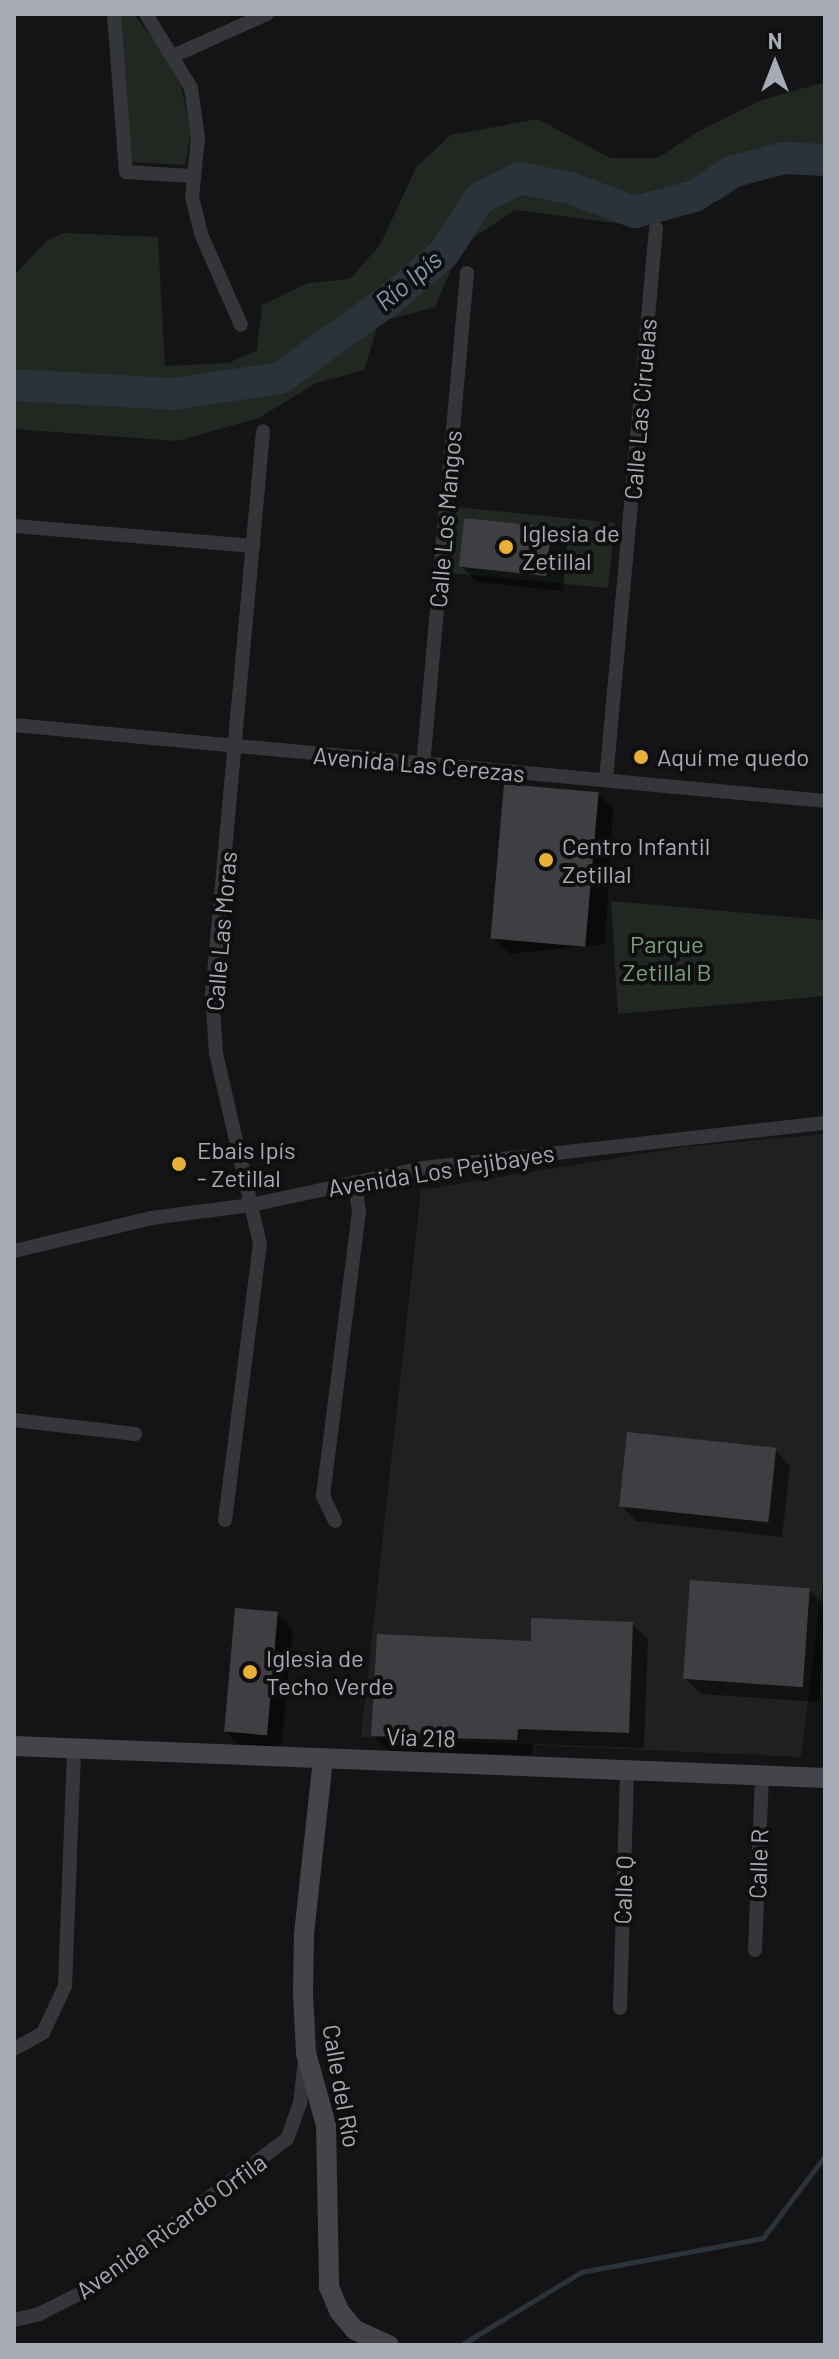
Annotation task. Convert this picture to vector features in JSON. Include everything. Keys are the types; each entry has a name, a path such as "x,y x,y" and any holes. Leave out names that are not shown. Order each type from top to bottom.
{"main road":[{"name":"Vía 218","path":"14,1746 825,1778"},
{"name":"Calle del Río","path":"323,1759 304,1934 306,2053 326,2125 329,2287 339,2311 355,2330 389,2345"}],"street":[{"path":"114,14 126,172 191,176"},
{"path":"146,14 173,56 197,109 191,176 201,234 241,325"},
{"path":"173,56 267,14"},
{"name":"Calle Las Ciruelas","path":"606,780 656,228"},
{"name":"Calle Los Mangos","path":"423,766 467,273"},
{"name":"Calle Las Moras","path":"225,1520 260,1244 216,1053 212,1013 238,747 263,431"},
{"path":"14,526 253,546"},
{"name":"Avenida Las Cerezas","path":"14,725 423,766 825,801"},
{"name":"Avenida Los Pejibayes","path":"14,1251 151,1218 251,1205 355,1182 619,1142 825,1123"},
{"path":"335,1521 323,1496 359,1211 355,1182"},
{"path":"14,1420 135,1434"},
{"path":"14,2049 43,2033 65,1986 74,1748"},
{"name":"Calle Q","path":"620,2008 627,1772"},
{"name":"Calle R","path":"755,1950 762,1777"},
{"name":"Avenida Ricardo Orfila","path":"14,2320 39,2314 87,2290 287,2139 300,2104 306,2053"}],"shaded area":[{"path":"825,1134 825,1562 801,1757 361,1737 421,1190 684,1147"}],"green space":[{"path":"121,14 134,14 165,55 181,87 191,132 185,165 131,162"},
{"path":"825,82 825,176 797,168 760,174 720,200 639,226 515,210 461,246 435,307 379,322 364,370 316,383 259,418 177,441 14,429 14,275 48,240 64,233 158,237 165,366 229,363 257,350 262,305 308,283 350,279 380,245 417,166 451,135 538,119 610,158 658,158 697,132 762,100"},
{"path":"456,507 615,523 608,588 450,573","holes":["464,518 552,527 548,576 459,567"]},
{"name":"Parque Zetillal B","path":"611,901 825,920 825,996 618,1014"}],"building":[{"name":"Iglesia de Zetillal","path":"464,518 552,527 546,576 459,567"},
{"name":"Centro Infantil Zetillal","path":"504,784 599,792 585,947 490,938"},
{"path":"627,1432 776,1448 768,1522 619,1507"},
{"path":"690,1580 810,1588 803,1687 683,1679"},
{"name":"Iglesia de Techo Verde","path":"235,1608 278,1612 267,1735 224,1732"},
{"path":"531,1618 633,1622 629,1733 518,1729 517,1740 371,1736 377,1634 531,1641"}],"waterway":[{"name":"Río Ipís","path":"14,385 173,394 280,378 397,294 444,253 480,198 519,178 570,188 635,212 695,196 731,172 784,158 825,160"},
{"path":"461,2345 581,2272 763,2238 825,2156"}],"place":[{"name":"Iglesia de Zetillal","path":"506,547"},
{"name":"Aquí me quedo","path":"641,757"},
{"name":"Centro Infantil Zetillal","path":"546,860"},
{"name":"Ebais Ipís - Zetillal","path":"179,1164"},
{"name":"Iglesia de Techo Verde","path":"250,1672"}]}
